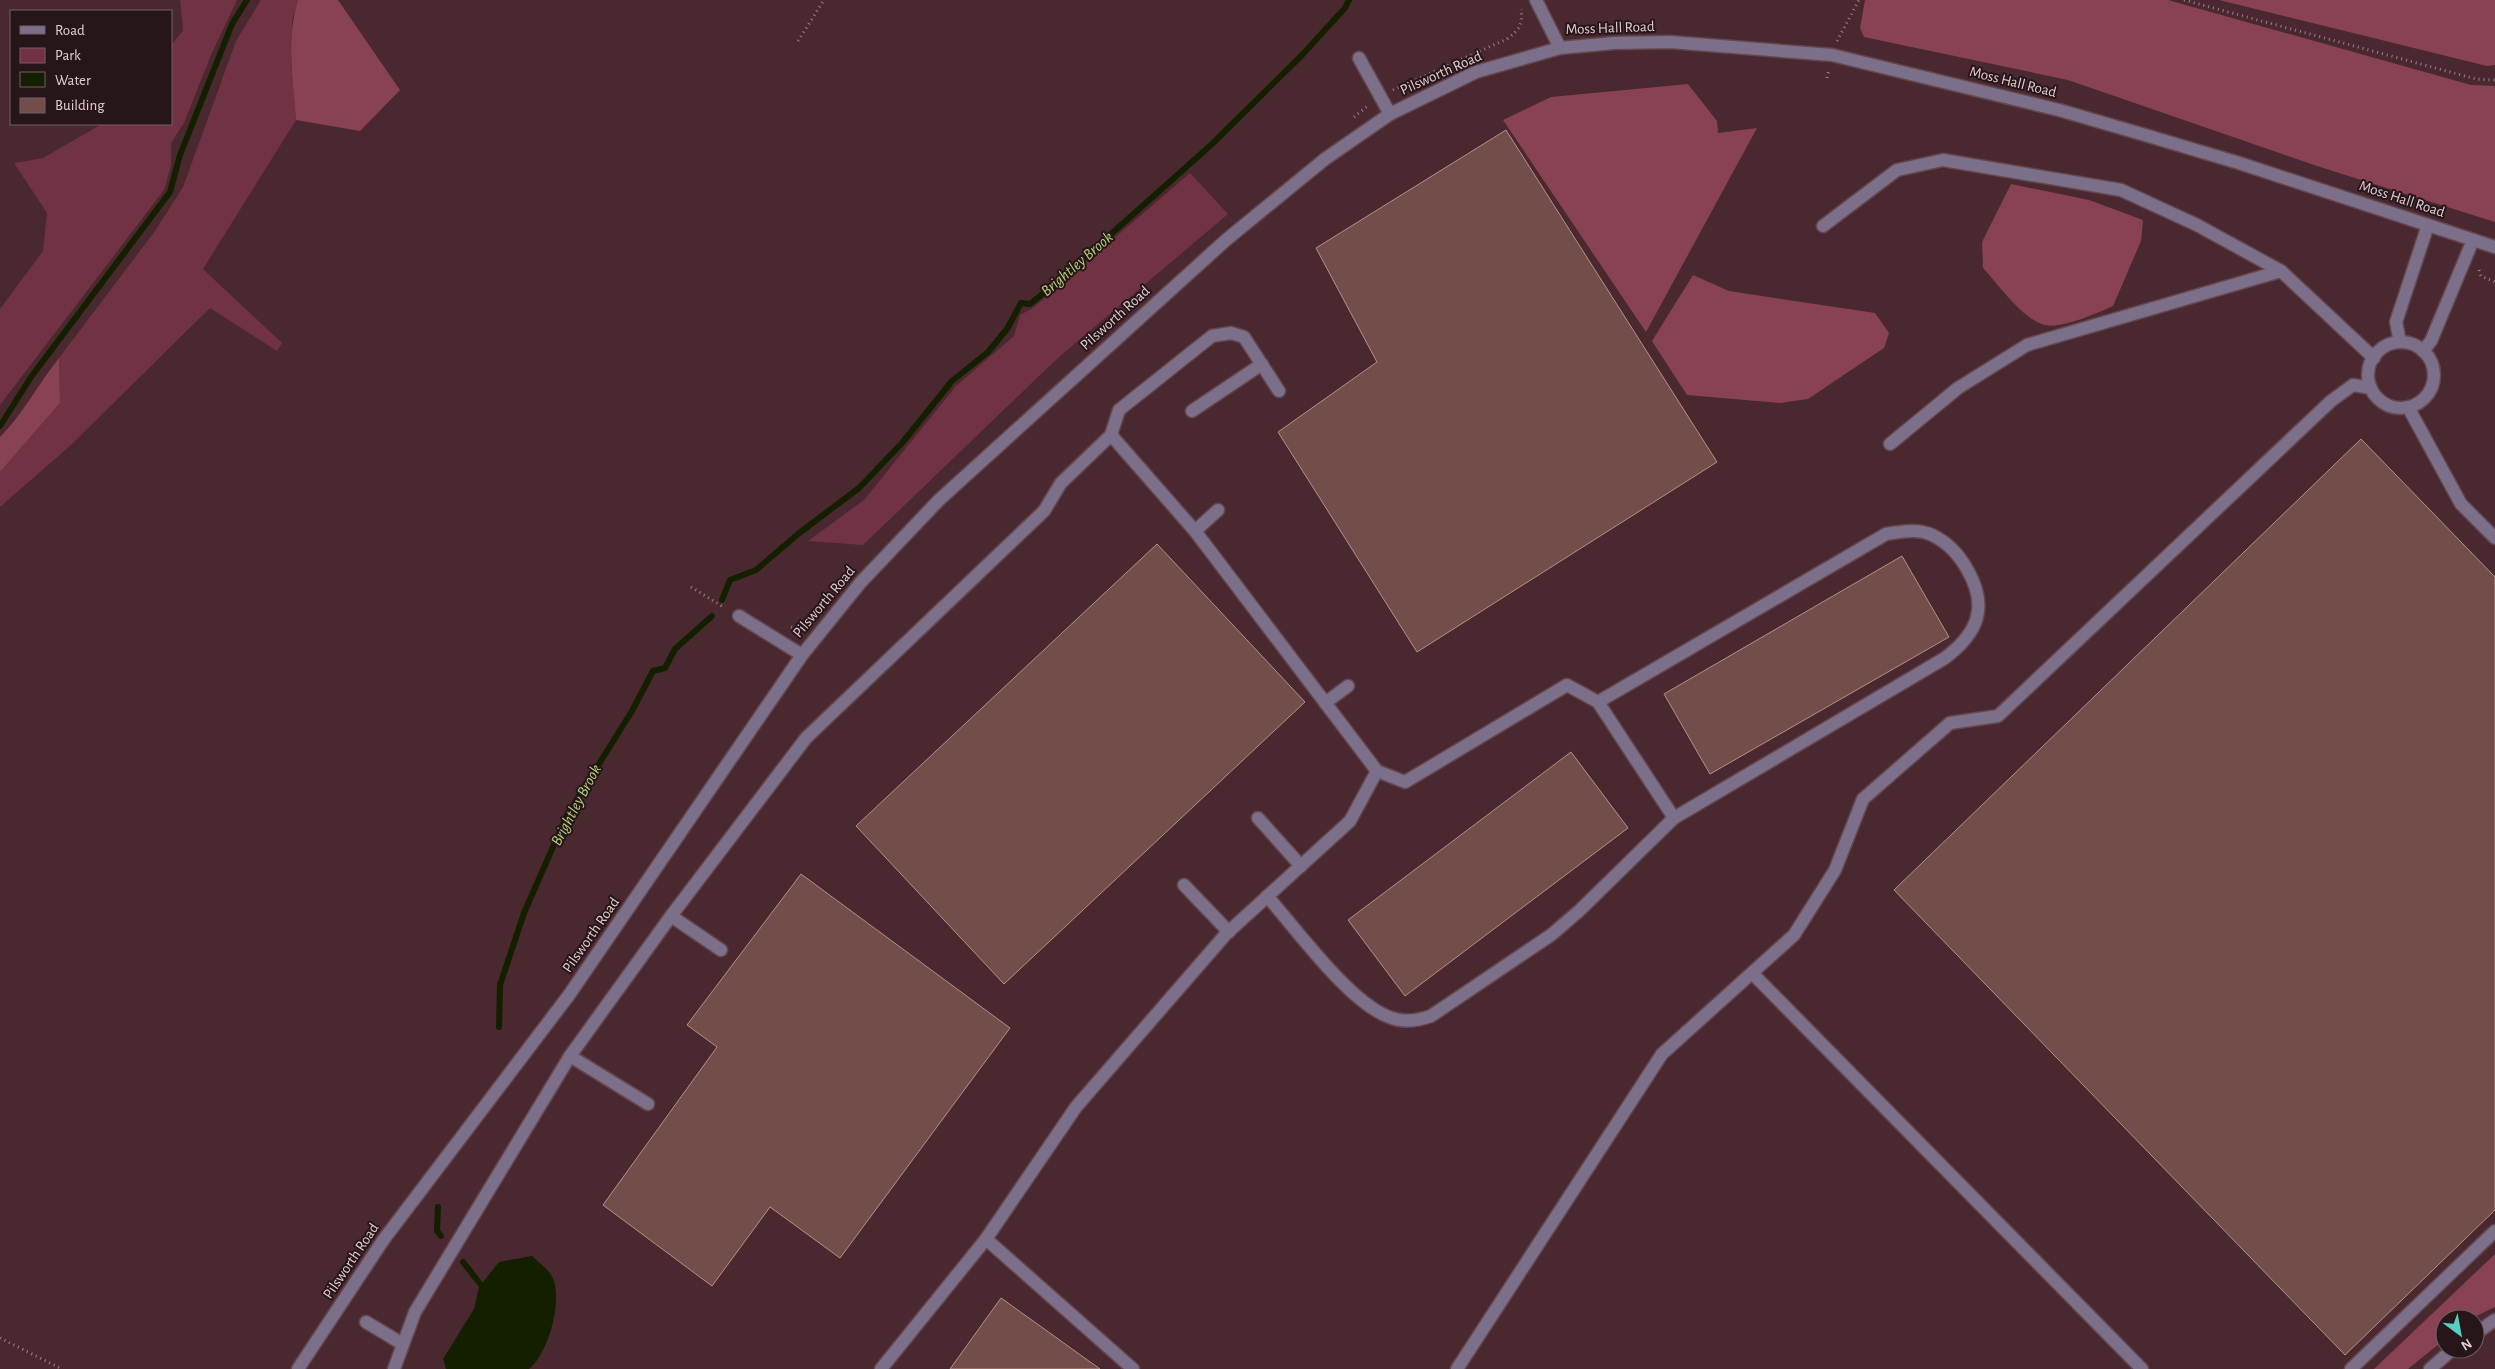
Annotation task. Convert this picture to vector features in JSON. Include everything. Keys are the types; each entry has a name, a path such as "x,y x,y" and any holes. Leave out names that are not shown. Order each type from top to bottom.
{"street":[{"name":"Moss Hall Road","path":"1536,0 1560,48 1614,43 1670,42 1832,55 2059,110 2239,163 2495,248"},
{"name":"Pilsworth Road","path":"298,1369 384,1239 569,995 802,655 861,582 946,493 1274,198 1325,159 1390,114 1476,72 1560,48"},
{"path":"1359,58 1390,114"},
{"path":"1823,226 1897,170 1943,160 2121,190 2197,226 2281,271 2374,358"},
{"path":"2400,342 2396,322 2428,225"},
{"path":"2423,351 2431,341 2473,240"},
{"path":"1890,444 1958,388 2027,345 2281,271"},
{"path":"394,1369 401,1343 415,1312 570,1056 671,916 806,738 1044,511 1061,483 1111,435 1119,410 1212,336 1230,332 1244,337 1279,391"},
{"path":"2400,342 2411,343 2423,351 2433,365 2432,387 2418,403 2408,407 2386,404 2378,398 2369,378 2369,367 2374,358 2390,344 2400,342"},
{"path":"1192,411 1262,364"},
{"path":"1457,1369 1662,1054 1794,935 1834,870 1864,799 1950,723 1998,716 2331,401 2353,385 2372,388"},
{"path":"2408,407 2462,504 2495,538"},
{"path":"1111,435 1195,531 1377,771 1405,782 1567,685 1598,702 1674,818"},
{"path":"1195,531 1218,510"},
{"path":"1267,896 1356,996 1390,1018 1404,1021 1420,1020 1431,1016 1550,935 1580,911 1674,818 1918,676 1962,645 1972,631 1979,613 1979,597 1972,578 1961,559 1948,545 1931,534 1910,530 1886,534 1598,702"},
{"path":"739,616 802,655"},
{"path":"1324,703 1348,686"},
{"path":"882,1369 986,1239 1076,1107 1229,932 1350,821 1377,771"},
{"path":"1258,818 1301,866"},
{"path":"1184,885 1229,932"},
{"path":"671,916 721,950"},
{"path":"1752,973 2142,1369"},
{"path":"570,1056 648,1104"},
{"path":"2351,1369 2495,1231"},
{"path":"986,1239 1132,1369"},
{"path":"366,1322 401,1343"},
{"path":"2430,1369 2442,1359"}],"path":[{"path":"798,41 824,0"},
{"path":"1351,119 1380,96 1507,39 1518,31 1522,21 1521,8 1536,0"},
{"path":"1827,78 1837,40 1859,0"},
{"path":"2184,0 2476,80 2495,80"},
{"path":"691,587 739,616"},
{"path":"781,641 789,626 796,629 809,622"},
{"path":"0,1338 62,1369"}],"green space":[{"path":"180,0 237,0 211,55 184,123 171,143 171,166 164,190 0,405 0,309 43,251 47,213 14,163 43,158 100,125 172,125 172,44 183,31"},
{"path":"261,0 298,0 292,21 291,62 296,120 203,269 282,343 277,351 210,308 71,445 0,507 0,472 60,403 59,358 155,231 183,187 236,41"},
{"path":"1190,173 1228,214 1059,357 863,545 808,541 864,500 956,386 1014,336 1020,315 1033,308"}],"shaded area":[{"path":"298,0 338,0 400,90 360,131 296,120 291,45 294,15"},
{"path":"1865,0 2168,0 2471,85 2495,86 2495,222 2320,167 2068,80 1864,37 1860,28"},
{"path":"2219,0 2495,0 2495,65 2487,66"},
{"path":"1688,84 1717,121 1718,133 1757,128 1646,332 1503,120 1551,97"},
{"path":"2011,184 2089,200 2143,220 2141,241 2113,306 2070,323 2052,326 2037,322 2028,316 2003,292 1983,268 1982,242"},
{"path":"1693,275 1729,291 1875,313 1889,333 1884,348 1808,399 1780,403 1687,395 1652,341"},
{"path":"59,358 60,403 0,472 0,437 16,419"},
{"path":"2495,1254 2495,1307 2485,1312 2485,1309 2437,1309"},
{"path":"2435,1311 2435,1347 2408,1369 2374,1369"}],"water":[{"path":"532,1256 551,1275 555,1284 556,1297 548,1339 536,1362 529,1369 446,1369 443,1359 474,1309 479,1287 499,1262"}],"building":[{"path":"1506,130 1717,462 1417,652 1278,432 1377,362 1316,248"},
{"path":"2361,439 2495,577 2495,1210 2345,1355 1894,890"},
{"path":"1157,544 1305,702 1004,984 856,826"},
{"path":"1902,556 1949,637 1710,774 1664,694"},
{"path":"1571,752 1628,828 1405,996 1348,920"},
{"path":"801,874 1010,1028 840,1258 770,1207 712,1286 603,1205 717,1047 687,1025"},
{"path":"1001,1298 1100,1369 950,1369"}],"waterway":[{"path":"0,426 31,377 170,192 180,155 232,24 247,0"},
{"name":"Brightley Brook","path":"722,600 730,580 756,570 798,534 859,488 902,443 952,381 988,352 1007,329 1021,303 1030,304 1056,283 1211,145 1302,55 1345,8 1349,0"},
{"name":"Brightley Brook","path":"499,1027 500,985 524,913 567,815 632,711 653,671 665,668 675,649 712,616"},
{"name":"Brightley Brook","path":"438,1207 437,1231 441,1236"},
{"name":"Brightley Brook","path":"463,1262 481,1285"}]}
